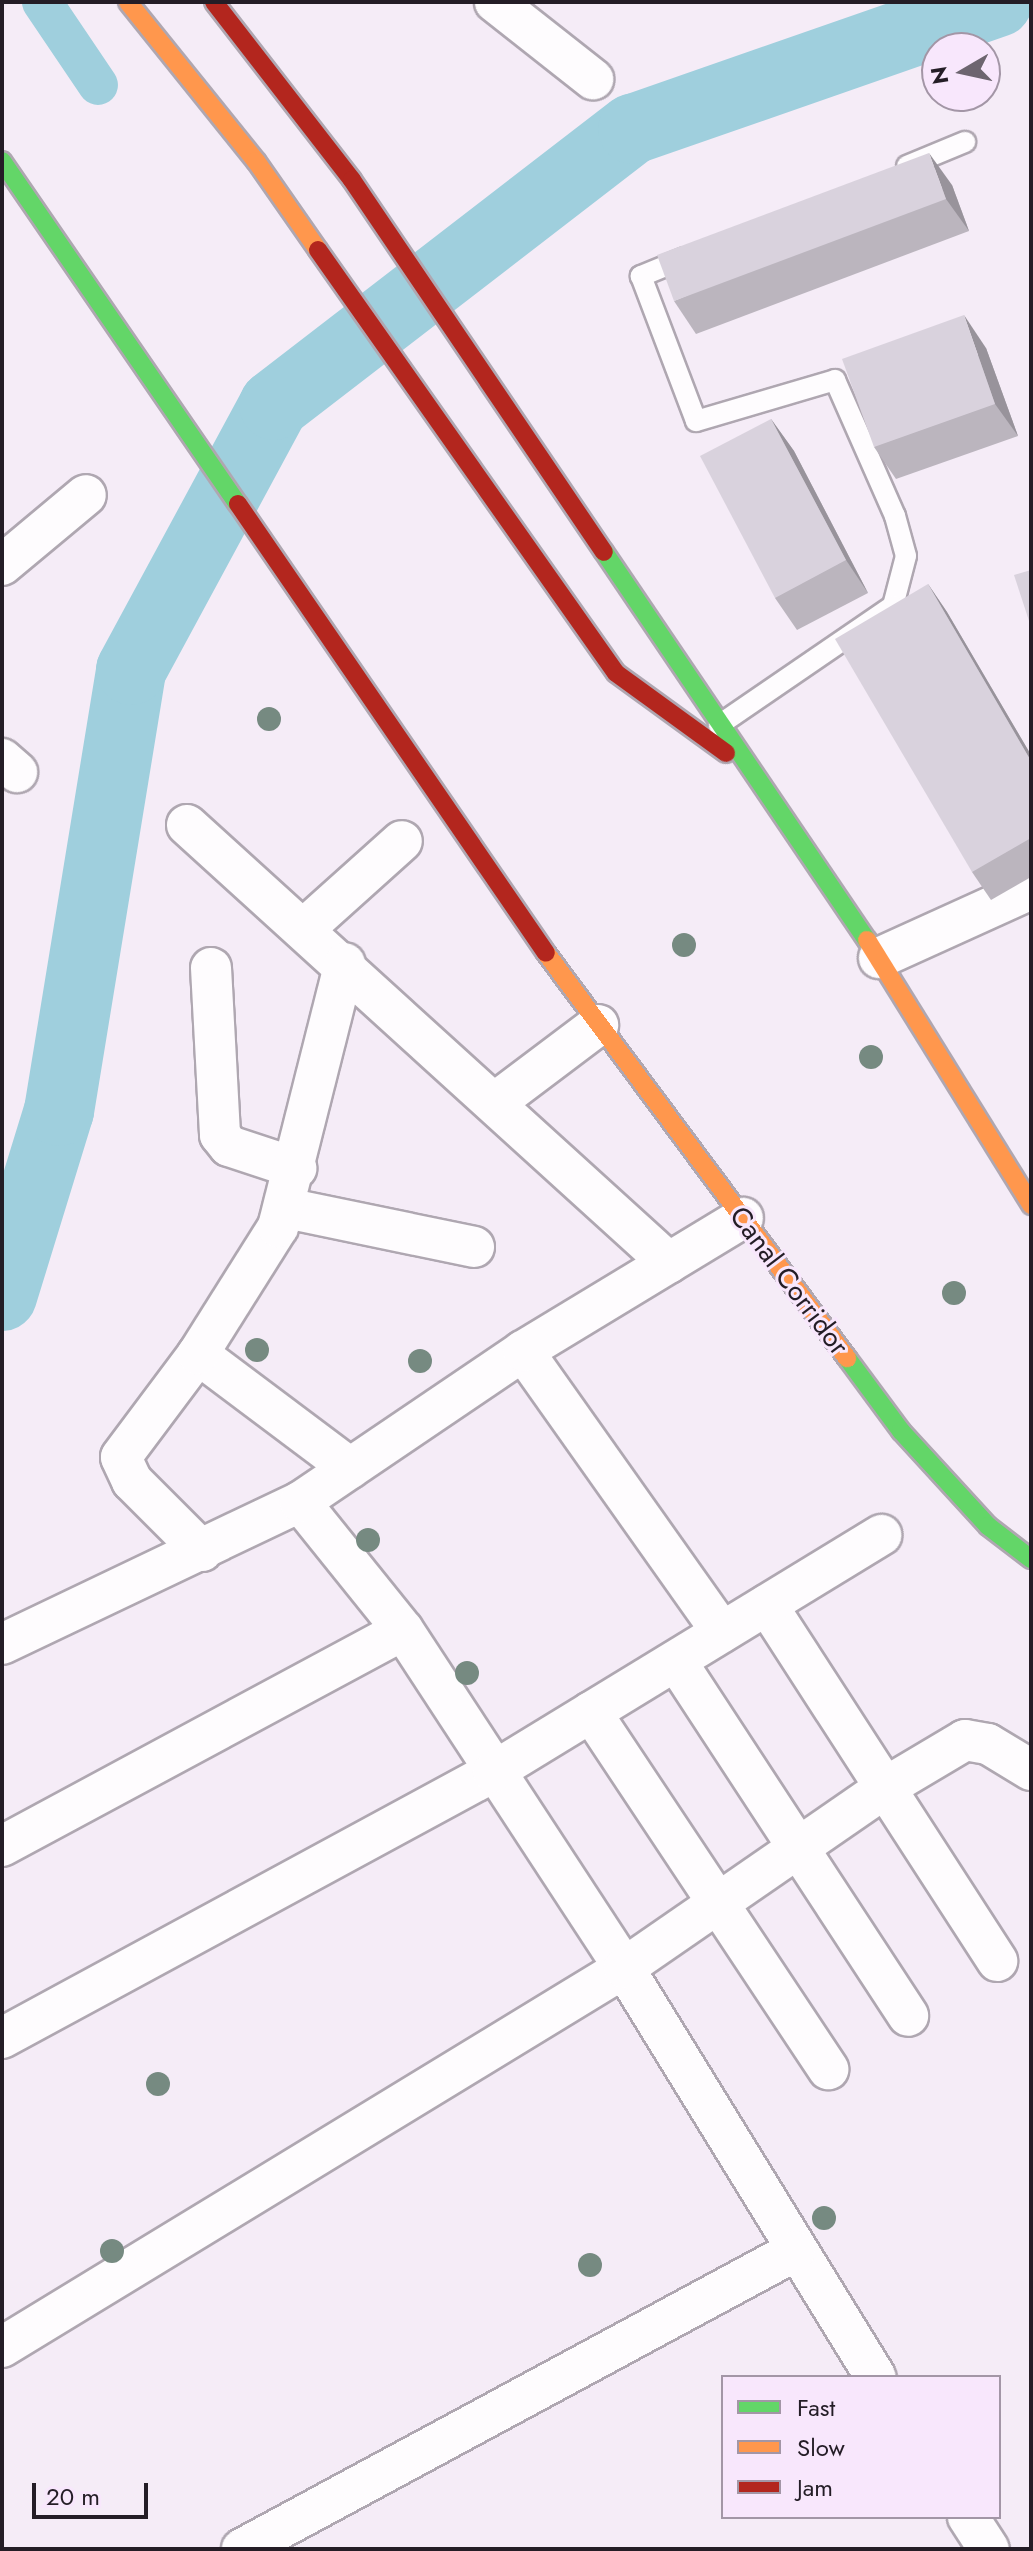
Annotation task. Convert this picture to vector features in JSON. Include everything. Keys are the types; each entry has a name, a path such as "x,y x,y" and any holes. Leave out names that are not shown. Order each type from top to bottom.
{"main road":[{"path":"128,2 301,225 616,673 750,771"},
{"path":"214,2 352,180 879,958 1031,1205"},
{"name":"Canal Corridor","path":"2,161 567,984 901,1431 988,1526 1031,1559"}],"street":[{"path":"495,2 593,79"},
{"path":"2,565 86,495"},
{"path":"187,825 345,963 669,1263"},
{"path":"305,928 402,841"},
{"path":"879,958 1031,889"},
{"path":"202,1551 132,1481 121,1457 198,1354 286,1208 345,963"},
{"path":"211,968 220,1135 229,1146 296,1168"},
{"path":"496,1102 598,1025"},
{"path":"286,1208 474,1247"},
{"path":"2,1644 300,1502 523,1351 743,1218"},
{"path":"523,1351 722,1632"},
{"path":"198,1354 350,1468"},
{"path":"300,1502 403,1630 624,1968 795,2251 875,2375"},
{"path":"2,2038 493,1772 881,1535"},
{"path":"767,1605 997,1961"},
{"path":"2,1846 403,1630"},
{"path":"676,1661 908,2016"},
{"path":"591,1712 715,1904 828,2069"},
{"path":"2,2347 624,1968 886,1787 965,1740 988,1744 1031,1770"},
{"path":"242,2549 795,2251"},
{"path":"969,2519 989,2549"}],"lane":[{"path":"892,173 965,142"},
{"path":"700,251 641,276 696,421 835,380 895,516 906,556 893,606 719,725"}],"building":[{"path":"929,153 946,199 674,301 657,255"},
{"path":"964,315 995,404 874,447 842,359"},
{"path":"771,419 846,560 775,598 700,456"},
{"path":"1031,570 1031,627 1014,575"},
{"path":"928,584 1031,761 1031,838 972,872 835,639"}],"waterway":[{"path":"42,2 98,85"},
{"path":"2,1296 59,1111 131,670 274,405 633,129 998,2"}],"traffic: fast":[{"path":"2,161 238,504"},
{"path":"604,552 867,940"},
{"path":"847,1358 901,1431 988,1526 1031,1559"}],"traffic: slow":[{"path":"128,2 256,161 318,250"},
{"path":"867,940 1031,1205"},
{"path":"546,953 847,1358"}],"traffic: jam":[{"path":"214,2 352,180 604,552"},
{"path":"318,250 616,673 726,753"},
{"path":"238,504 546,953"}]}
